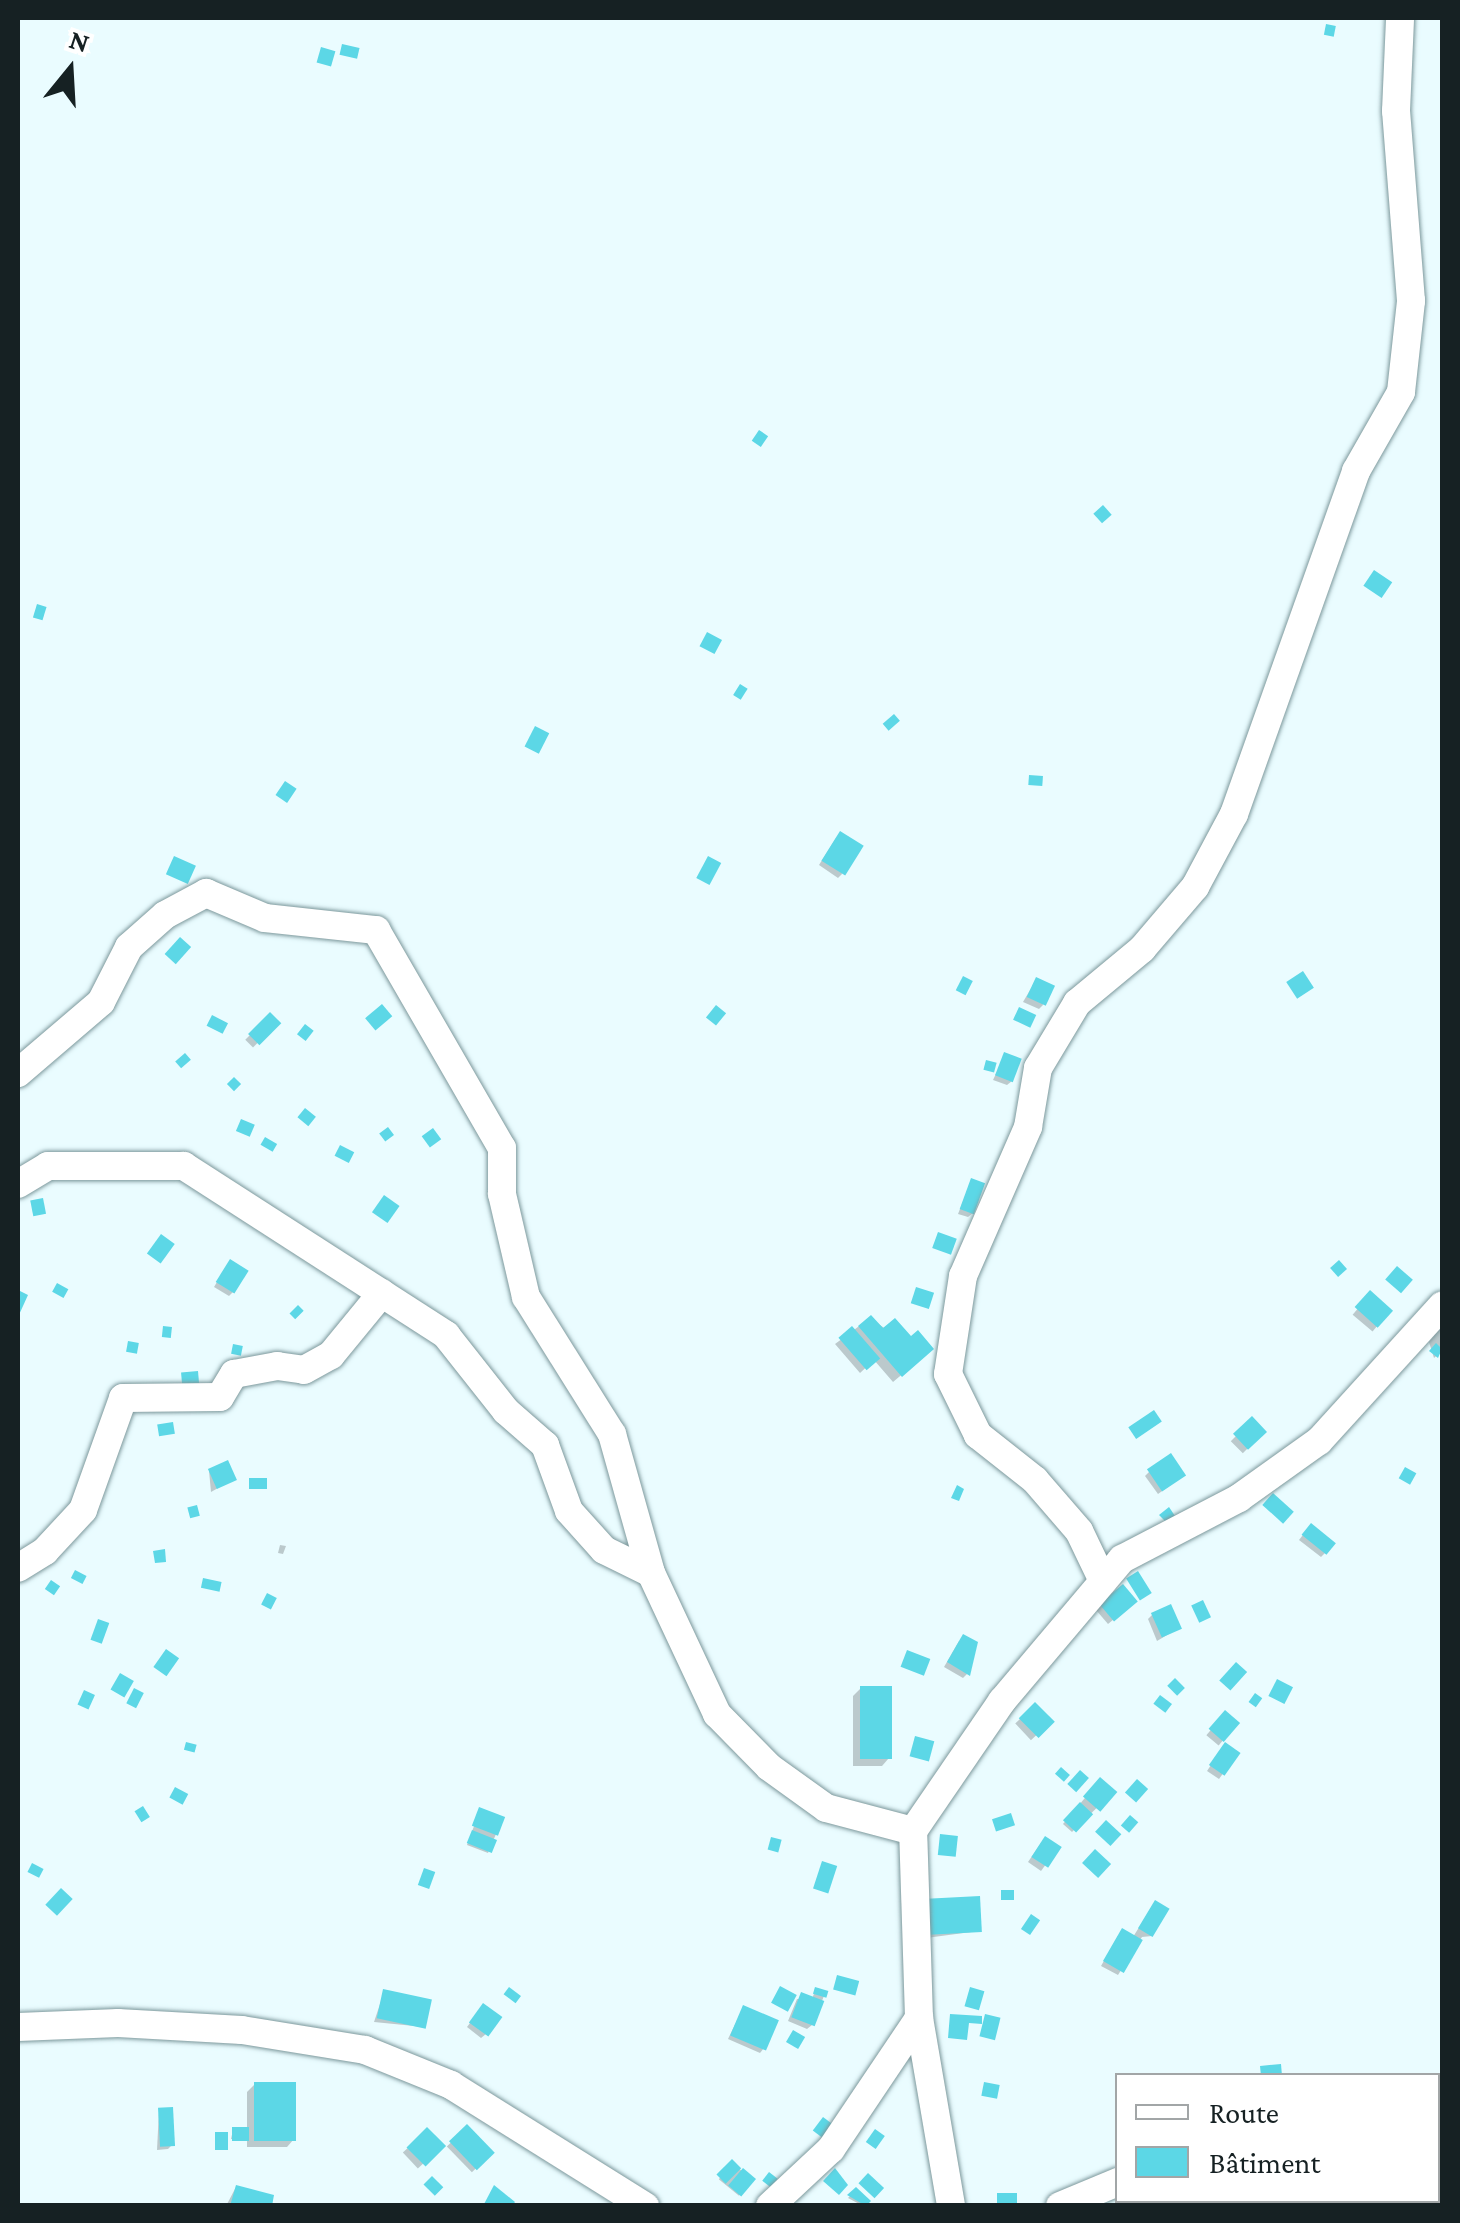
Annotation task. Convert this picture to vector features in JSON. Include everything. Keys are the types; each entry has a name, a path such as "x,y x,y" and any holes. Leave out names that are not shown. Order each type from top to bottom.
{"street":[{"path":"1103,1581 1079,1531 1035,1480 978,1435 948,1374 964,1276 1028,1127 1038,1068 1077,1003 1142,949 1195,887 1234,814 1356,471 1401,392 1410,300 1396,112 1400,18"},
{"path":"18,1072 101,1002 129,947 165,915 206,892 265,918 376,930 502,1148 505,1210 526,1297 612,1434 651,1573 717,1714 769,1767 826,1808 912,1831"},
{"path":"18,1184 48,1166 184,1166 446,1335 506,1411 545,1445 569,1510 604,1550 651,1573"},
{"path":"18,1568 45,1551 83,1510 123,1398 220,1397 234,1374 277,1366 304,1370 331,1356 382,1293"},
{"path":"950,2206 918,2018 912,1831 1002,1701 1122,1559 1239,1498 1319,1441 1442,1306"},
{"path":"770,2206 832,2148 918,2018"},
{"path":"18,2027 118,2023 242,2030 364,2050 451,2085 645,2206"},
{"path":"1060,2206 1115,2183"}],"building":[{"path":"1326,24 1336,26 1334,37 1324,35"},
{"path":"342,44 360,48 357,59 340,55"},
{"path":"321,47 335,51 331,67 317,62"},
{"path":"759,430 768,436 761,447 752,441"},
{"path":"1103,505 1112,515 1102,523 1093,514"},
{"path":"1374,570 1392,582 1382,598 1363,586"},
{"path":"37,604 47,607 42,620 33,617"},
{"path":"707,632 722,640 714,654 699,646"},
{"path":"740,684 748,689 741,700 733,695"},
{"path":"894,714 900,721 889,731 883,724"},
{"path":"535,726 549,733 539,754 525,746"},
{"path":"1029,775 1043,776 1042,786 1028,785"},
{"path":"285,781 297,789 287,803 275,795"},
{"path":"840,831 864,846 845,876 821,861"},
{"path":"174,856 196,866 188,884 166,874"},
{"path":"708,856 721,863 710,885 696,878"},
{"path":"180,937 191,947 176,964 165,954"},
{"path":"1303,971 1314,988 1297,999 1286,982"},
{"path":"963,976 973,981 966,995 956,990"},
{"path":"1036,977 1055,986 1046,1006 1027,997"},
{"path":"382,1004 392,1016 375,1030 365,1018"},
{"path":"716,1005 726,1013 716,1026 706,1017"},
{"path":"1019,1007 1036,1015 1030,1028 1013,1020"},
{"path":"270,1012 281,1023 259,1045 248,1034"},
{"path":"212,1015 228,1023 223,1034 207,1026"},
{"path":"305,1024 314,1031 306,1041 297,1034"},
{"path":"1004,1052 1022,1059 1013,1082 995,1075"},
{"path":"185,1053 191,1060 181,1068 175,1062"},
{"path":"986,1060 997,1063 994,1073 983,1070"},
{"path":"234,1077 241,1084 234,1091 227,1084"},
{"path":"305,1108 316,1117 308,1126 297,1117"},
{"path":"241,1119 255,1125 250,1137 236,1131"},
{"path":"388,1127 394,1135 385,1142 379,1134"},
{"path":"433,1128 441,1139 430,1148 422,1136"},
{"path":"265,1137 277,1144 273,1152 260,1145"},
{"path":"340,1145 354,1152 349,1163 335,1156"},
{"path":"971,1178 985,1183 974,1214 960,1209"},
{"path":"384,1195 400,1206 388,1223 372,1212"},
{"path":"43,1198 46,1214 33,1216 30,1200"},
{"path":"938,1232 957,1239 951,1255 932,1248"},
{"path":"161,1234 175,1244 161,1263 147,1253"},
{"path":"230,1259 249,1271 234,1294 216,1282"},
{"path":"1339,1260 1347,1269 1338,1277 1330,1268"},
{"path":"1397,1266 1413,1280 1401,1293 1385,1280"},
{"path":"57,1283 68,1289 64,1298 52,1292"},
{"path":"916,1287 934,1293 929,1309 911,1303"},
{"path":"18,1290 28,1295 18,1317"},
{"path":"1370,1290 1393,1311 1378,1328 1355,1307"},
{"path":"298,1305 304,1311 295,1319 290,1313"},
{"path":"871,1315 883,1328 895,1318 911,1336 918,1330 934,1349 902,1377 858,1326"},
{"path":"163,1326 172,1327 171,1338 162,1337"},
{"path":"852,1326 880,1358 867,1370 838,1338"},
{"path":"128,1341 139,1343 137,1354 126,1352"},
{"path":"1436,1343 1442,1349 1438,1358 1429,1351"},
{"path":"233,1344 243,1346 241,1356 231,1354"},
{"path":"198,1371 199,1383 182,1384 181,1372"},
{"path":"1154,1410 1162,1422 1136,1439 1128,1427"},
{"path":"1252,1416 1267,1432 1248,1450 1233,1434"},
{"path":"173,1422 175,1434 159,1436 157,1425"},
{"path":"1171,1453 1186,1475 1162,1492 1147,1469"},
{"path":"228,1460 237,1480 217,1489 208,1469"},
{"path":"1405,1467 1416,1473 1410,1485 1399,1478"},
{"path":"249,1478 267,1478 267,1489 249,1489"},
{"path":"957,1485 964,1489 959,1501 951,1498"},
{"path":"1273,1493 1294,1512 1283,1524 1262,1505"},
{"path":"197,1505 200,1516 190,1518 187,1508"},
{"path":"1169,1507 1175,1516 1167,1523 1159,1515"},
{"path":"1311,1523 1336,1543 1326,1555 1302,1535"},
{"path":"165,1549 166,1562 155,1563 153,1551"},
{"path":"75,1570 87,1576 82,1584 71,1578"},
{"path":"1138,1571 1152,1593 1140,1600 1126,1578"},
{"path":"203,1578 222,1582 220,1592 201,1588"},
{"path":"51,1580 60,1586 54,1595 45,1589"},
{"path":"1123,1584 1138,1602 1114,1622 1099,1604"},
{"path":"267,1593 277,1598 271,1610 261,1605"},
{"path":"1203,1600 1211,1617 1199,1623 1191,1605"},
{"path":"1171,1604 1182,1629 1162,1638 1151,1613"},
{"path":"98,1619 109,1623 102,1644 90,1640"},
{"path":"963,1634 978,1642 970,1676 947,1662"},
{"path":"166,1649 179,1658 166,1676 153,1667"},
{"path":"907,1650 930,1659 924,1676 901,1667"},
{"path":"1236,1662 1247,1672 1230,1691 1219,1681"},
{"path":"120,1673 134,1681 124,1697 110,1689"},
{"path":"1175,1678 1185,1688 1177,1696 1167,1686"},
{"path":"1277,1679 1293,1687 1284,1704 1268,1696"},
{"path":"860,1686 892,1686 892,1759 860,1759"},
{"path":"134,1688 144,1693 136,1708 126,1703"},
{"path":"84,1690 95,1695 88,1709 77,1705"},
{"path":"1255,1693 1262,1698 1256,1707 1249,1702"},
{"path":"1160,1695 1172,1704 1165,1713 1153,1704"},
{"path":"1035,1702 1055,1722 1039,1738 1019,1718"},
{"path":"1225,1710 1240,1723 1224,1742 1209,1729"},
{"path":"915,1736 934,1741 929,1761 910,1756"},
{"path":"186,1742 197,1745 195,1753 184,1750"},
{"path":"1225,1742 1241,1753 1225,1776 1209,1765"},
{"path":"1061,1767 1070,1775 1064,1782 1055,1774"},
{"path":"1080,1770 1089,1778 1076,1792 1067,1784"},
{"path":"1100,1777 1117,1792 1100,1812 1083,1797"},
{"path":"1137,1779 1148,1789 1136,1802 1125,1792"},
{"path":"175,1787 188,1794 183,1805 169,1798"},
{"path":"1080,1802 1093,1814 1076,1833 1063,1820"},
{"path":"143,1806 150,1817 141,1822 135,1811"},
{"path":"479,1807 505,1817 498,1836 472,1826"},
{"path":"1011,1813 1015,1825 996,1832 992,1819"},
{"path":"1130,1815 1138,1822 1129,1833 1121,1826"},
{"path":"1106,1820 1121,1834 1110,1846 1095,1832"},
{"path":"472,1830 497,1840 492,1853 467,1843"},
{"path":"940,1834 958,1836 956,1857 938,1855"},
{"path":"1045,1836 1062,1847 1048,1868 1031,1857"},
{"path":"771,1837 782,1840 778,1852 768,1850"},
{"path":"1095,1849 1111,1864 1098,1878 1082,1863"},
{"path":"822,1861 837,1866 828,1894 813,1889"},
{"path":"32,1863 44,1869 39,1878 27,1872"},
{"path":"424,1868 435,1872 429,1889 418,1885"},
{"path":"61,1888 73,1899 57,1916 45,1905"},
{"path":"1001,1890 1014,1890 1014,1900 1001,1900"},
{"path":"980,1896 982,1932 929,1935 927,1899"},
{"path":"1155,1900 1170,1909 1153,1937 1138,1928"},
{"path":"1031,1914 1040,1920 1030,1935 1021,1929"},
{"path":"1122,1928 1143,1940 1124,1973 1103,1961"},
{"path":"837,1975 859,1981 855,1995 833,1989"},
{"path":"780,1986 797,1995 788,2012 771,2003"},
{"path":"509,1987 521,1996 516,2003 504,1994"},
{"path":"815,1987 828,1991 826,1998 813,1994"},
{"path":"970,1987 984,1991 979,2010 964,2006"},
{"path":"383,1989 432,1999 426,2029 377,2018"},
{"path":"801,1992 824,2001 815,2026 791,2017"},
{"path":"483,2003 502,2017 488,2037 469,2022"},
{"path":"743,2005 779,2020 766,2051 730,2035"},
{"path":"950,2014 982,2016 982,2024 969,2023 967,2040 948,2038"},
{"path":"985,2014 1001,2018 995,2040 979,2036"},
{"path":"793,2030 805,2037 798,2049 786,2042"},
{"path":"1281,2064 1282,2073 1261,2073 1260,2066"},
{"path":"254,2082 296,2082 296,2141 254,2141"},
{"path":"984,2082 1000,2085 997,2099 981,2096"},
{"path":"173,2107 175,2146 160,2147 158,2108"},
{"path":"823,2117 835,2126 825,2140 813,2131"},
{"path":"467,2124 495,2153 477,2170 449,2141"},
{"path":"232,2127 249,2127 249,2141 232,2141"},
{"path":"427,2127 446,2146 426,2167 406,2148"},
{"path":"875,2129 885,2136 876,2149 866,2142"},
{"path":"215,2132 228,2132 228,2150 215,2150"},
{"path":"732,2159 741,2168 726,2184 716,2175"},
{"path":"743,2168 756,2179 741,2197 728,2186"},
{"path":"835,2168 848,2185 839,2195 823,2181"},
{"path":"769,2172 778,2179 771,2187 762,2181"},
{"path":"868,2173 884,2188 875,2198 858,2183"},
{"path":"432,2176 443,2187 435,2196 424,2184"},
{"path":"236,2185 274,2195 272,2206 230,2206"},
{"path":"494,2185 515,2202 512,2206 483,2206"},
{"path":"856,2187 871,2201 866,2206 847,2195"},
{"path":"997,2193 1017,2193 1017,2206 997,2206"}]}
